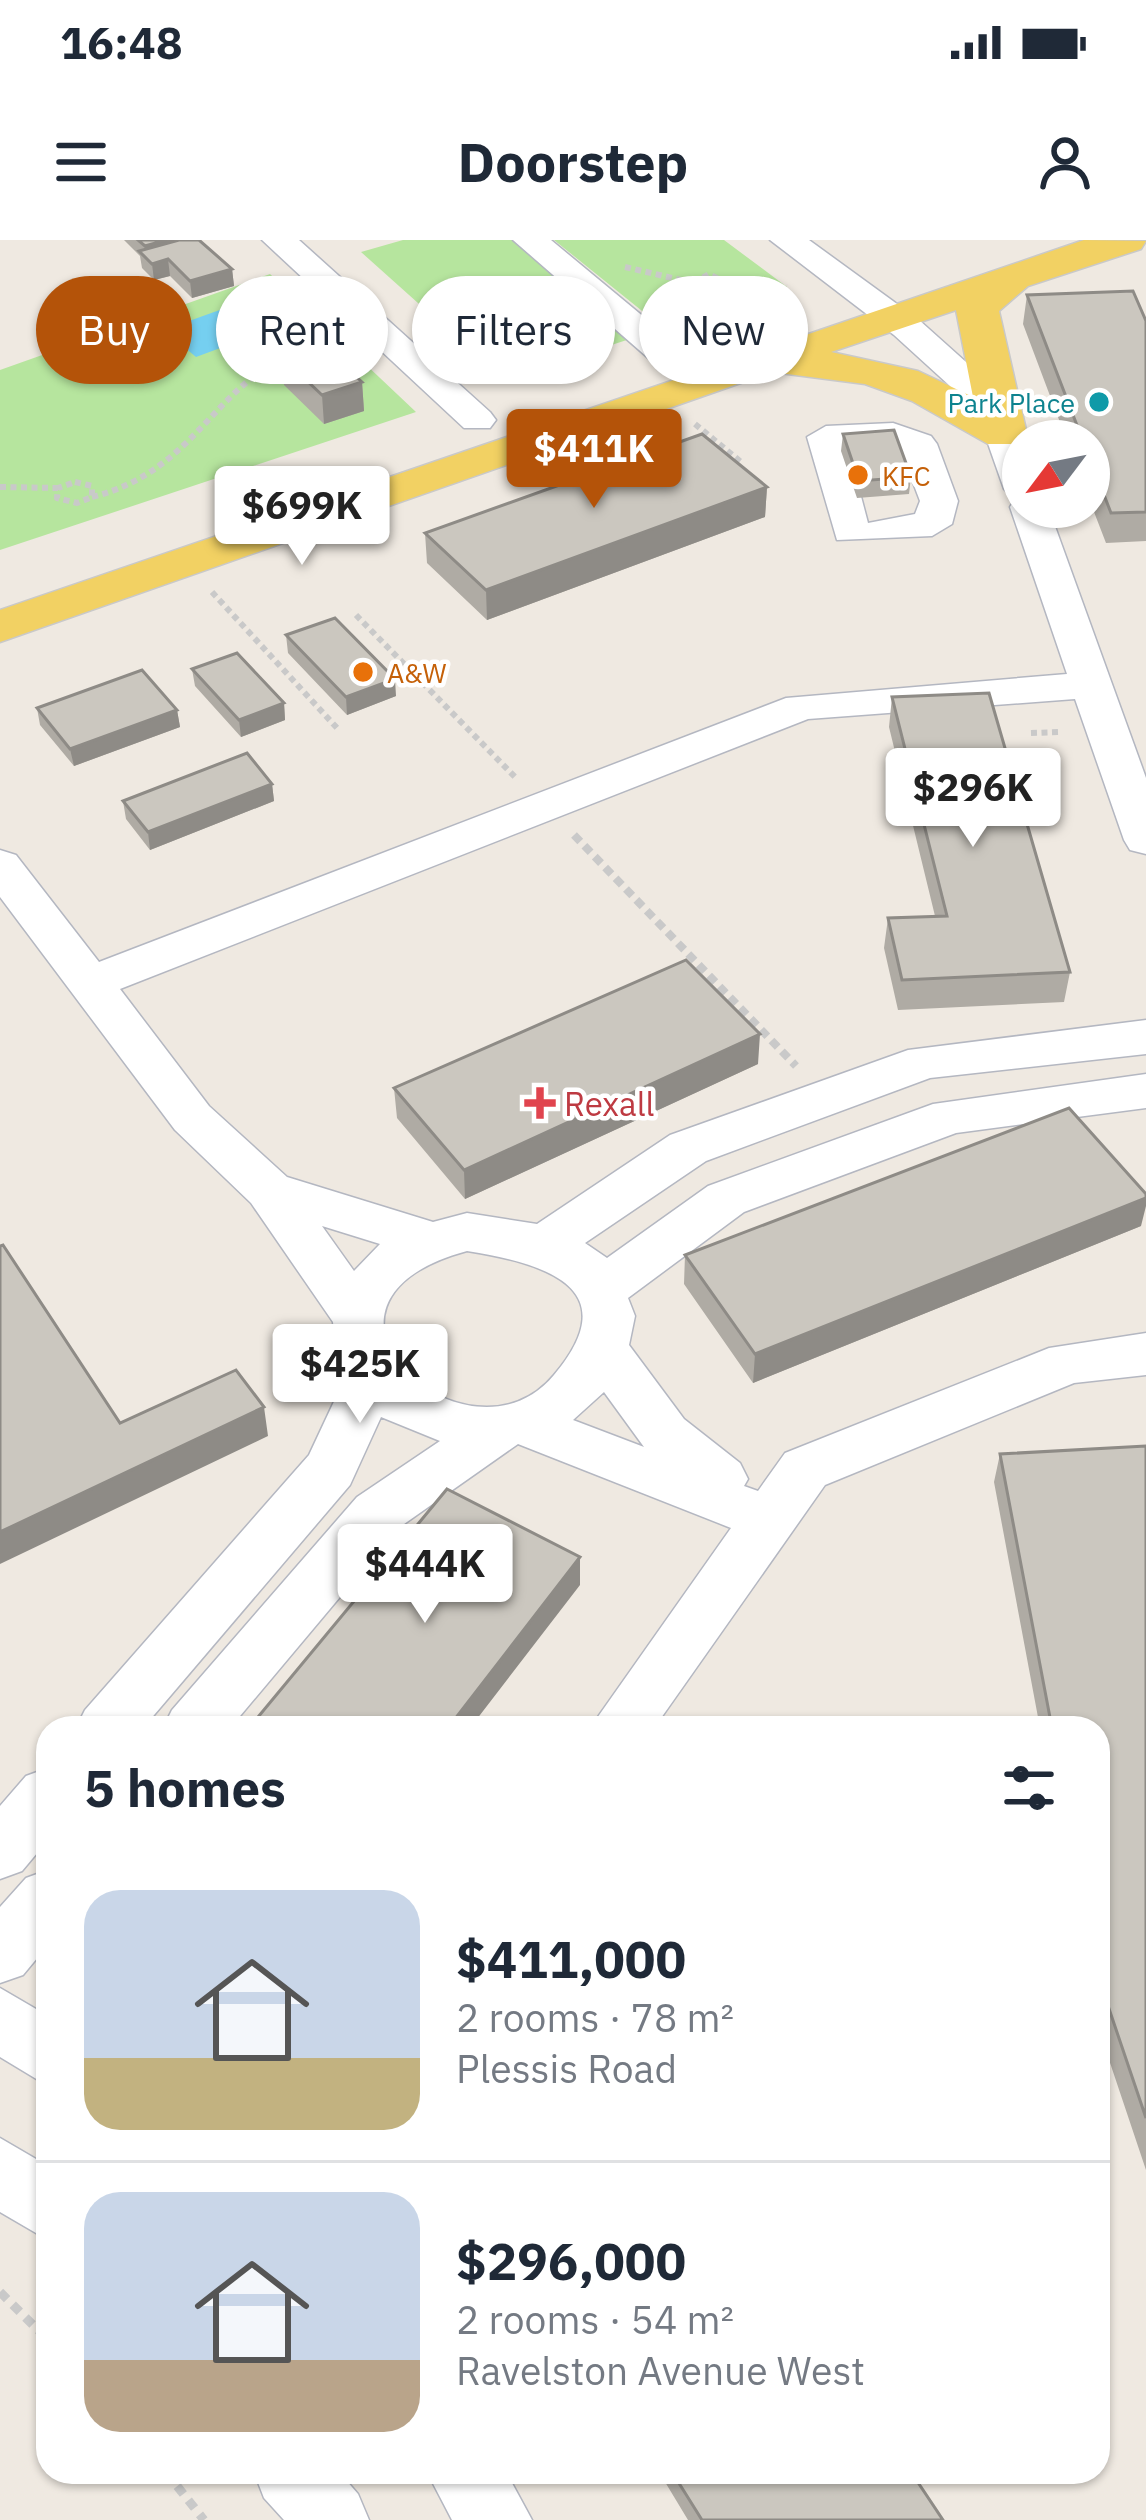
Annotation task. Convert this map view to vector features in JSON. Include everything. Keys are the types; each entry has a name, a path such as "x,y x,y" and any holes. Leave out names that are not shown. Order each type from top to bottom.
{"main road":[{"path":"808,338 878,306 1013,260 1126,240"},
{"path":"1002,425 977,308 1013,260"},
{"path":"808,322 878,306"},
{"path":"808,364 879,371 934,390 1002,433"},
{"path":"0,581 639,365"},
{"path":"0,627 696,384"}],"street":[{"path":"279,240 477,420"},
{"path":"530,240 639,331"},
{"path":"788,240 878,306 958,377 1002,432"},
{"path":"1036,528 1146,840"},
{"path":"86,984 801,707 1091,685"},
{"path":"0,865 192,1118 269,1190 358,1316"},
{"path":"547,1243 688,1148 925,1061 1146,1037"},
{"path":"602,1289 726,1199 927,1125 950,1117 1146,1091"},
{"path":"269,1190 431,1241"},
{"path":"203,1716 376,1513 507,1424 555,1407 586,1384 606,1354 611,1321 602,1289 580,1262 547,1243 487,1232 431,1241 393,1261 370,1286 358,1316 358,1348 373,1377 399,1402 434,1418 507,1424 599,1449 768,1519"},
{"path":"606,1354 665,1434 768,1519"},
{"path":"628,1716 768,1519 812,1466 1068,1363 1146,1354"},
{"path":"116,1716 330,1469 373,1377"},
{"path":"0,1851 36,1809"},
{"path":"0,1954 36,1912"},
{"path":"0,2018 36,2046"},
{"path":"0,2171 36,2197"},
{"path":"300,2484 332,2520"},
{"path":"472,2484 495,2520"}],"path":[{"path":"388,344 392,343"},
{"path":"58,488 57,498 65,502 128,488 169,466 245,384"},
{"path":"687,418 740,462"},
{"path":"0,487 58,488 87,483 94,489 92,496"},
{"path":"206,586 337,728"},
{"path":"356,615 810,1081"},
{"path":"0,2291 36,2327"},
{"path":"176,2484 204,2520"}],"green space":[{"path":"403,240 519,240 562,276 412,276 412,298 361,252"},
{"path":"554,240 724,240 772,276 639,276 639,308 615,289 615,276 599,276"},
{"path":"216,293 216,384 386,384 416,412 0,550 0,370 36,357 36,384 192,384 192,302"},
{"path":"615,320 636,337 615,344"}],"water":[{"path":"216,311 216,350 196,357 192,354 192,320"}],"building":[{"path":"179,240 199,240 232,269 192,280 168,259 152,264 139,251"},
{"name":"Park Place","path":"1133,291 1146,321 1146,512 1111,513 1110,420 1075,420 1027,295"},
{"path":"310,384 356,384 322,395"},
{"path":"894,430 911,477 859,481 843,434"},
{"path":"702,434 767,487 486,590 425,533"},
{"path":"335,618 395,679 346,697 286,635"},
{"path":"237,653 284,703 239,720 192,669"},
{"path":"142,670 177,710 70,749 37,708"},
{"path":"989,693 1070,972 902,980 888,918 947,916 892,697"},
{"path":"247,753 272,784 148,832 123,801"},
{"path":"686,960 760,1034 464,1170 394,1088"},
{"path":"1069,1108 1146,1198 755,1354 685,1255"},
{"path":"3,1245 120,1423 236,1370 264,1407 0,1532"},
{"path":"1146,1446 1146,2118 1110,2012 1110,1716 1050,1716 1000,1454"},
{"path":"447,1489 580,1557 457,1716 259,1716"},
{"path":"680,2484 919,2484 943,2520 702,2520"}],"place":[{"name":"Park Place","path":"1099,402"},
{"name":"KFC","path":"858,475"},
{"name":"A&W","path":"363,672"},
{"name":"Rexall","path":"540,1103"}]}
